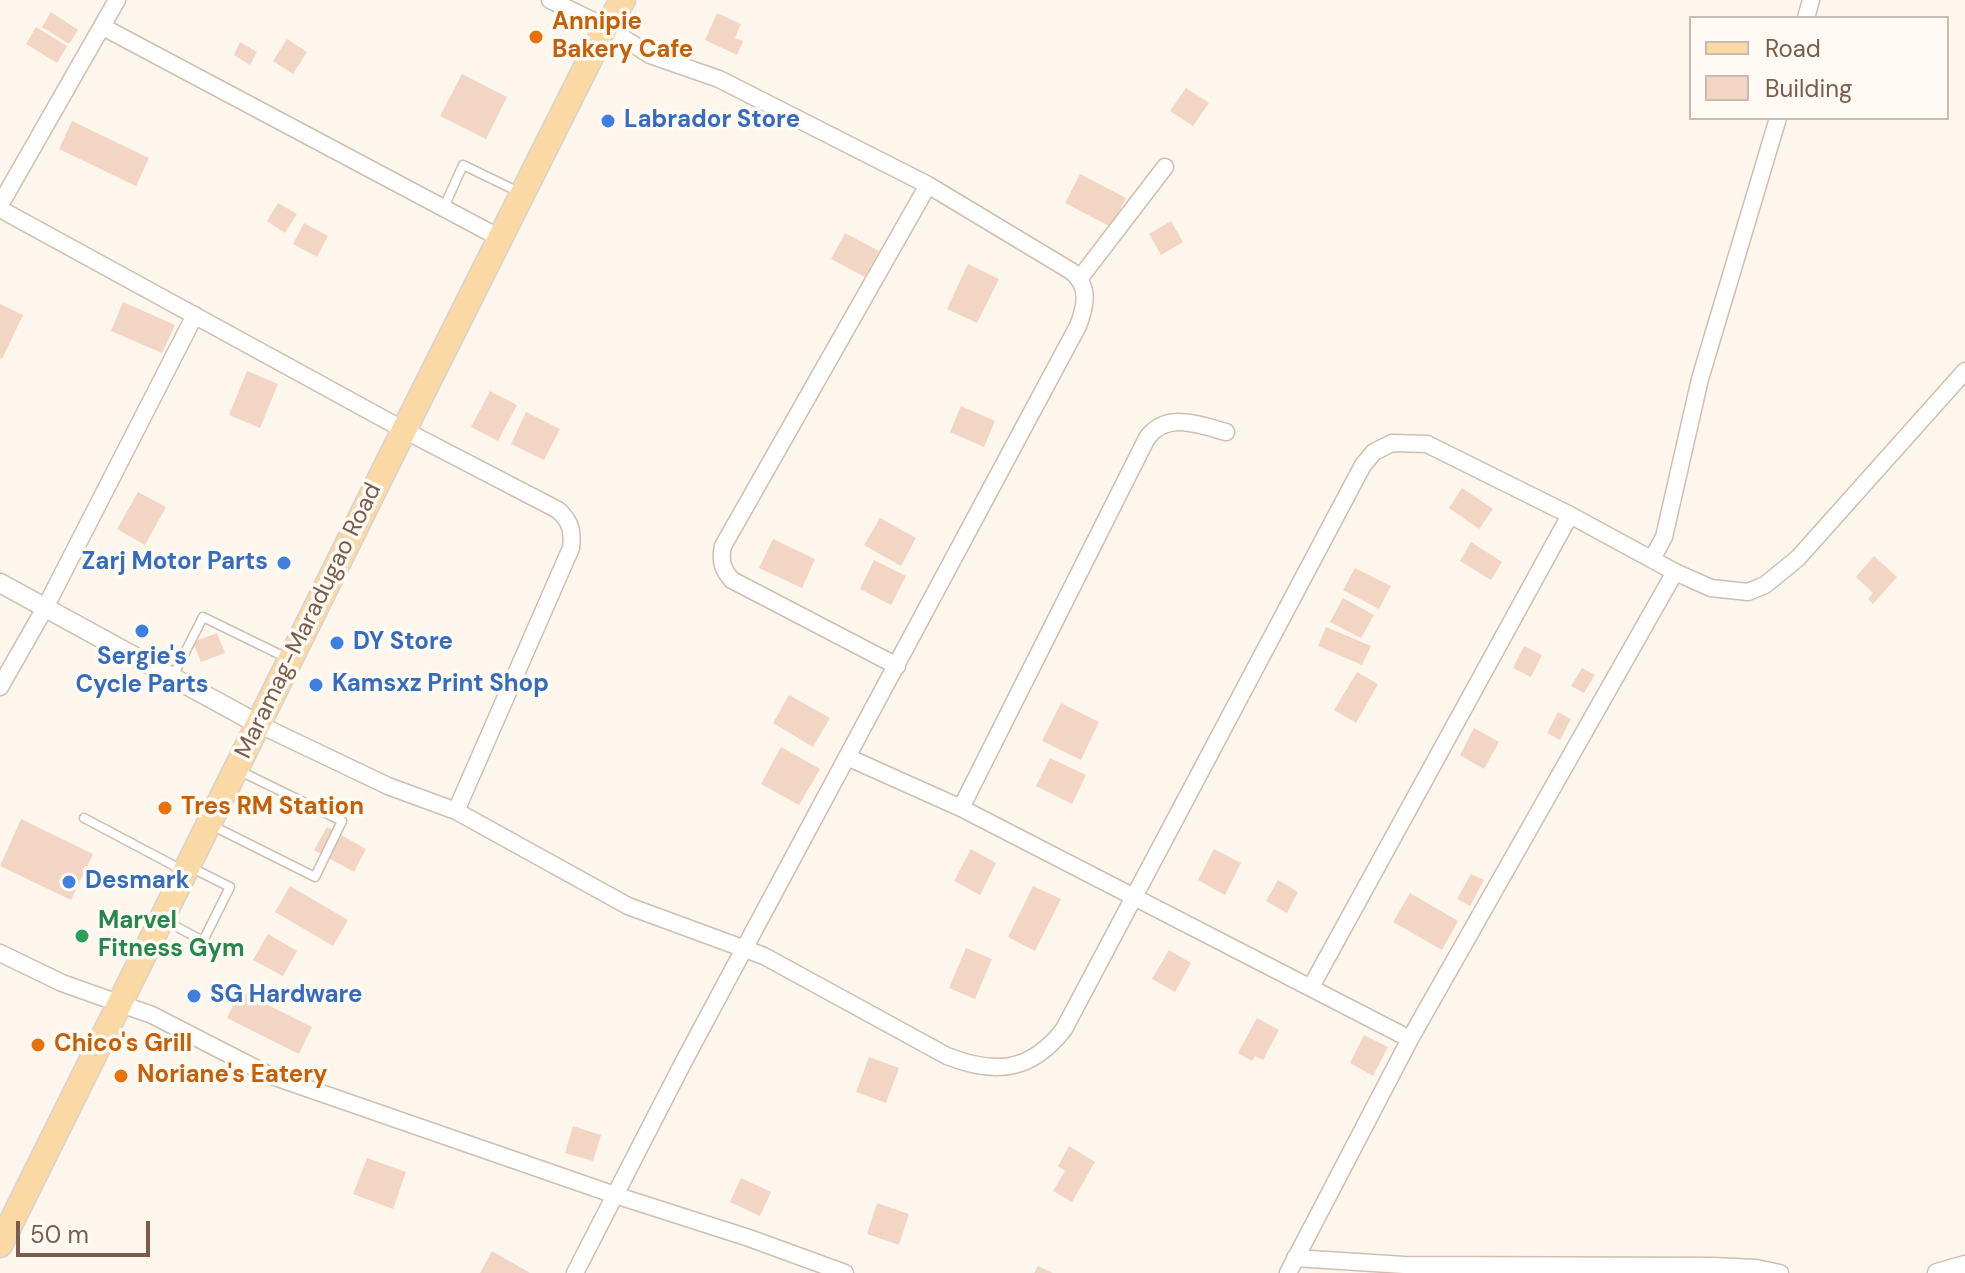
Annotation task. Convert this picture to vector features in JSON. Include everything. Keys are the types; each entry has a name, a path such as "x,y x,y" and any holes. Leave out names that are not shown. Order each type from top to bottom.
{"main road":[{"name":"Maramag-Maradugao Road","path":"0,1245 522,193 606,27 623,0"}],"street":[{"path":"117,0 0,207 404,430 558,510 571,526 571,548 456,811"},
{"path":"550,0 606,27 650,55 719,79 928,185 1080,278 1086,298 1078,326 745,947 575,1273"},
{"path":"103,27 500,238"},
{"path":"1652,559 1664,537 1700,379 1777,120"},
{"path":"1080,278 1165,167"},
{"path":"897,666 732,580 725,572 721,556 723,546 928,185"},
{"path":"0,687 45,608 195,315"},
{"path":"0,583 258,724 388,786 456,811 618,901 663,921 745,947 947,1056 965,1063 1005,1068 1029,1060 1053,1043 1064,1029 1363,465 1374,452 1392,443 1427,444 1570,515 1675,572 1711,588 1748,592 1765,585 1798,558 1965,371"},
{"path":"961,808 1147,438 1155,427 1178,422 1226,432"},
{"path":"1311,987 1570,515"},
{"path":"1675,572 1410,1039 1292,1266 1713,1266 1756,1268 1780,1273"},
{"path":"847,757 961,808 1410,1039"},
{"path":"0,953 62,983 152,1015 269,1075 845,1273"},
{"path":"1943,1272 1965,1265"}],"lane":[{"path":"443,208 463,165 522,193"},
{"path":"173,678 203,617 290,660"},
{"path":"208,824 315,877 342,821 236,769"},
{"path":"84,818 230,887 203,941 161,919"}],"building":[{"path":"51,12 78,30 69,44 42,27"},
{"path":"717,13 741,24 735,38 743,41 737,55 705,40"},
{"path":"36,27 67,46 57,63 26,44"},
{"path":"287,39 307,52 293,74 273,61"},
{"path":"240,42 257,52 250,65 234,55"},
{"path":"462,74 507,97 486,139 440,116"},
{"path":"1186,88 1209,103 1193,126 1170,111"},
{"path":"72,121 149,158 136,186 59,149"},
{"path":"1080,174 1126,198 1111,227 1065,203"},
{"path":"278,203 297,214 285,233 267,221"},
{"path":"1171,221 1183,242 1161,255 1149,234"},
{"path":"304,223 328,236 317,257 293,244"},
{"path":"845,233 879,251 865,277 831,259"},
{"path":"968,264 999,279 977,323 947,309"},
{"path":"123,302 175,325 162,353 111,331"},
{"path":"0,304 23,315 2,359 0,358"},
{"path":"247,371 278,384 260,428 229,415"},
{"path":"490,391 517,405 498,441 471,427"},
{"path":"961,406 995,421 984,447 950,432"},
{"path":"526,412 560,429 544,460 511,444"},
{"path":"1462,488 1493,509 1479,529 1449,508"},
{"path":"138,492 166,507 145,545 117,529"},
{"path":"880,518 916,538 901,566 864,545"},
{"path":"773,539 815,559 802,588 759,568"},
{"path":"1471,542 1502,562 1491,580 1460,561"},
{"path":"1874,556 1897,577 1873,604 1868,599 1873,593 1856,577"},
{"path":"874,560 906,576 891,605 860,589"},
{"path":"1355,568 1391,586 1379,609 1343,590"},
{"path":"1343,598 1374,615 1361,638 1330,622"},
{"path":"1326,627 1371,646 1362,665 1318,646"},
{"path":"217,633 225,653 201,662 193,642"},
{"path":"1524,646 1542,655 1531,677 1513,668"},
{"path":"1582,668 1595,675 1584,693 1571,686"},
{"path":"1357,672 1378,684 1356,723 1334,710"},
{"path":"789,695 830,718 813,747 773,723"},
{"path":"1061,703 1099,722 1081,760 1042,741"},
{"path":"1558,712 1571,719 1560,740 1547,733"},
{"path":"1474,728 1499,742 1484,769 1460,755"},
{"path":"781,747 820,769 799,805 761,784"},
{"path":"1050,758 1086,775 1072,804 1036,786"},
{"path":"21,819 93,854 71,900 0,866"},
{"path":"327,827 366,849 354,872 314,850"},
{"path":"971,849 996,863 980,895 954,881"},
{"path":"1214,849 1241,863 1225,895 1198,880"},
{"path":"1471,874 1484,880 1470,906 1457,899"},
{"path":"1278,880 1298,892 1287,913 1266,901"},
{"path":"290,886 348,920 333,946 275,912"},
{"path":"1033,886 1061,899 1035,951 1008,937"},
{"path":"1410,893 1458,921 1442,950 1393,922"},
{"path":"268,934 297,951 283,976 253,960"},
{"path":"966,948 992,959 975,999 949,988"},
{"path":"1169,950 1191,963 1175,992 1152,979"},
{"path":"240,991 312,1027 299,1054 227,1018"},
{"path":"1257,1018 1279,1030 1263,1060 1255,1056 1252,1061 1238,1053"},
{"path":"1364,1035 1388,1047 1373,1076 1350,1063"},
{"path":"869,1057 899,1068 886,1103 856,1092"},
{"path":"573,1126 601,1135 593,1161 565,1153"},
{"path":"1069,1146 1095,1162 1072,1202 1053,1191 1065,1171 1058,1166"},
{"path":"367,1158 406,1172 393,1209 353,1194"},
{"path":"741,1178 771,1192 760,1216 730,1202"},
{"path":"877,1203 909,1214 899,1245 867,1234"},
{"path":"492,1251 530,1273 480,1273"},
{"path":"1038,1266 1053,1273 1034,1273"}],"place":[{"name":"Annipie Bakery Cafe","path":"536,37"},
{"name":"Labrador Store","path":"608,121"},
{"name":"Zarj Motor Parts","path":"284,563"},
{"name":"Sergie's Cycle Parts","path":"142,631"},
{"name":"DY Store","path":"337,643"},
{"name":"Kamsxz Print Shop","path":"316,685"},
{"name":"Tres RM Station","path":"165,808"},
{"name":"Desmark","path":"69,882"},
{"name":"Marvel Fitness Gym","path":"82,936"},
{"name":"SG Hardware","path":"194,996"},
{"name":"Chico's Grill","path":"38,1045"},
{"name":"Noriane's Eatery","path":"121,1076"}]}
